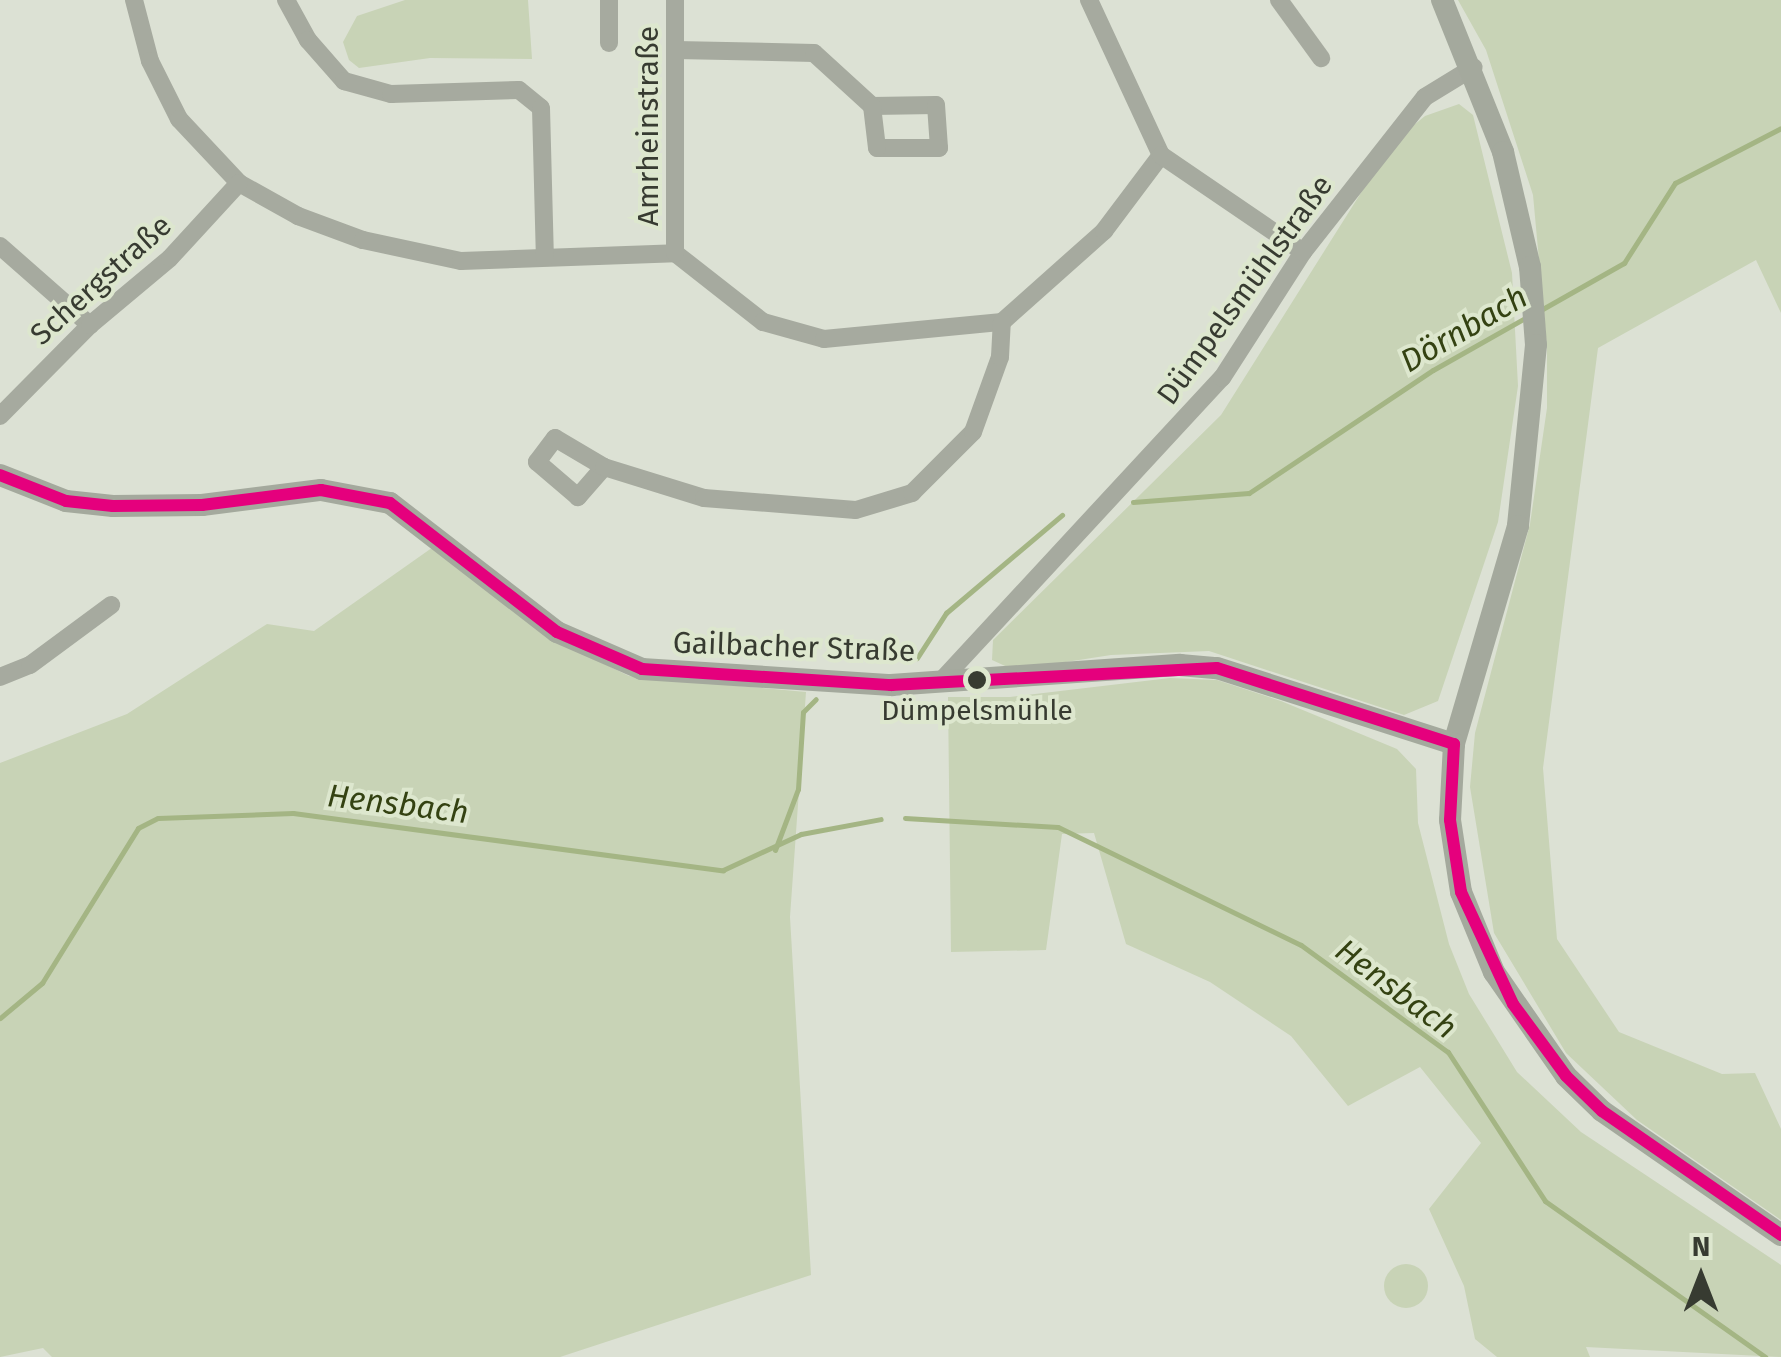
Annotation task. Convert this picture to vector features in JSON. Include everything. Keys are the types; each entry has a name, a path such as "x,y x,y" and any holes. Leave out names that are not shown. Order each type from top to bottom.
{"street":[{"path":"134,0 150,61 179,119 239,184 298,216 363,240 461,261 675,252 763,322 824,339 1002,322 1104,230 1161,155"},
{"path":"286,0 308,40 344,81 391,94 519,90 540,108 545,257"},
{"path":"610,0 610,44"},
{"name":"Amrheinstraße","path":"675,0 675,252"},
{"path":"1089,0 1161,155 1303,252"},
{"path":"1279,0 1321,58"},
{"path":"1442,0 1474,67 1503,152 1530,267 1536,346 1518,526 1454,744 1450,820 1461,892 1494,972 1530,1029 1602,1111 1781,1236"},
{"path":"676,50 814,54 872,106"},
{"name":"Dümpelsmühlstraße","path":"940,682 1222,378 1303,252 1424,97 1474,67"},
{"name":"Schergstraße","path":"0,416 90,324 170,258 239,184"},
{"path":"0,246 90,324"},
{"path":"604,467 723,500 856,510 912,493 973,432 1000,357 1002,322"},
{"name":"Gailbacher Straße","path":"0,475 66,501 113,506 202,505 321,490 360,494 409,516 557,632 602,657 689,677 940,682 1180,665 1218,668 1454,744"},
{"path":"0,677 30,665 111,604"}],"green space":[{"path":"405,0 528,0 532,59 430,58 359,68 349,60 343,42 357,16"},
{"path":"1458,0 1781,0 1781,313 1756,260 1598,348 1543,768 1557,939 1619,1032 1722,1074 1755,1073 1781,1129 1781,1220 1637,1120 1566,1053 1494,933 1470,787 1475,733 1530,524 1547,408 1547,347 1533,195 1486,50"},
{"path":"1459,104 1473,115 1512,273 1518,386 1498,522 1438,701 1404,715 1209,651 1111,655 1014,670 992,660 993,640 1221,415 1393,142 1425,116"},
{"path":"436,545 551,638 629,676 806,692 790,917 811,1275 560,1357 52,1357 43,1348 0,1357 0,763 127,714 267,624 314,631"},
{"path":"1170,678 1217,680 1281,701 1397,749 1416,769 1418,823 1449,944 1469,994 1517,1072 1581,1132 1781,1265 1781,1357 1586,1347 1590,1357 1497,1357 1475,1339 1464,1286 1429,1209 1481,1143 1420,1067 1348,1106 1291,1036 1210,982 1126,944 1094,833 1062,834 1046,950 951,952 948,697 1010,697"},
{"path":"1406,1264 1421,1271 1428,1286 1421,1301 1406,1308 1391,1301 1384,1286 1391,1271"}],"waterway":[{"name":"Dörnbach","path":"1539,311 1624,263 1675,183 1781,128"},
{"name":"Dörnbach","path":"1133,502 1249,493 1433,370 1525,318"},
{"name":"Dörnbach","path":"917,658 946,613 1062,515"},
{"name":"Dörnbach","path":"775,850 798,789 803,712 816,699"},
{"name":"Hensbach","path":"0,1018 42,983 138,828 158,818 293,813 723,870 801,834 881,819"},
{"name":"Hensbach","path":"905,818 1058,827 1301,945 1448,1052 1545,1201 1765,1357"}],"transit line":[{"path":"0,475 66,501 113,506 202,505 321,490 390,503 557,632 642,669 891,685 1217,668 1454,744"},
{"path":"1454,744 1450,820 1461,892 1513,1004 1566,1076 1602,1111 1781,1235"}],"place":[{"name":"Dümpelsmühle","path":"977,680"}]}
